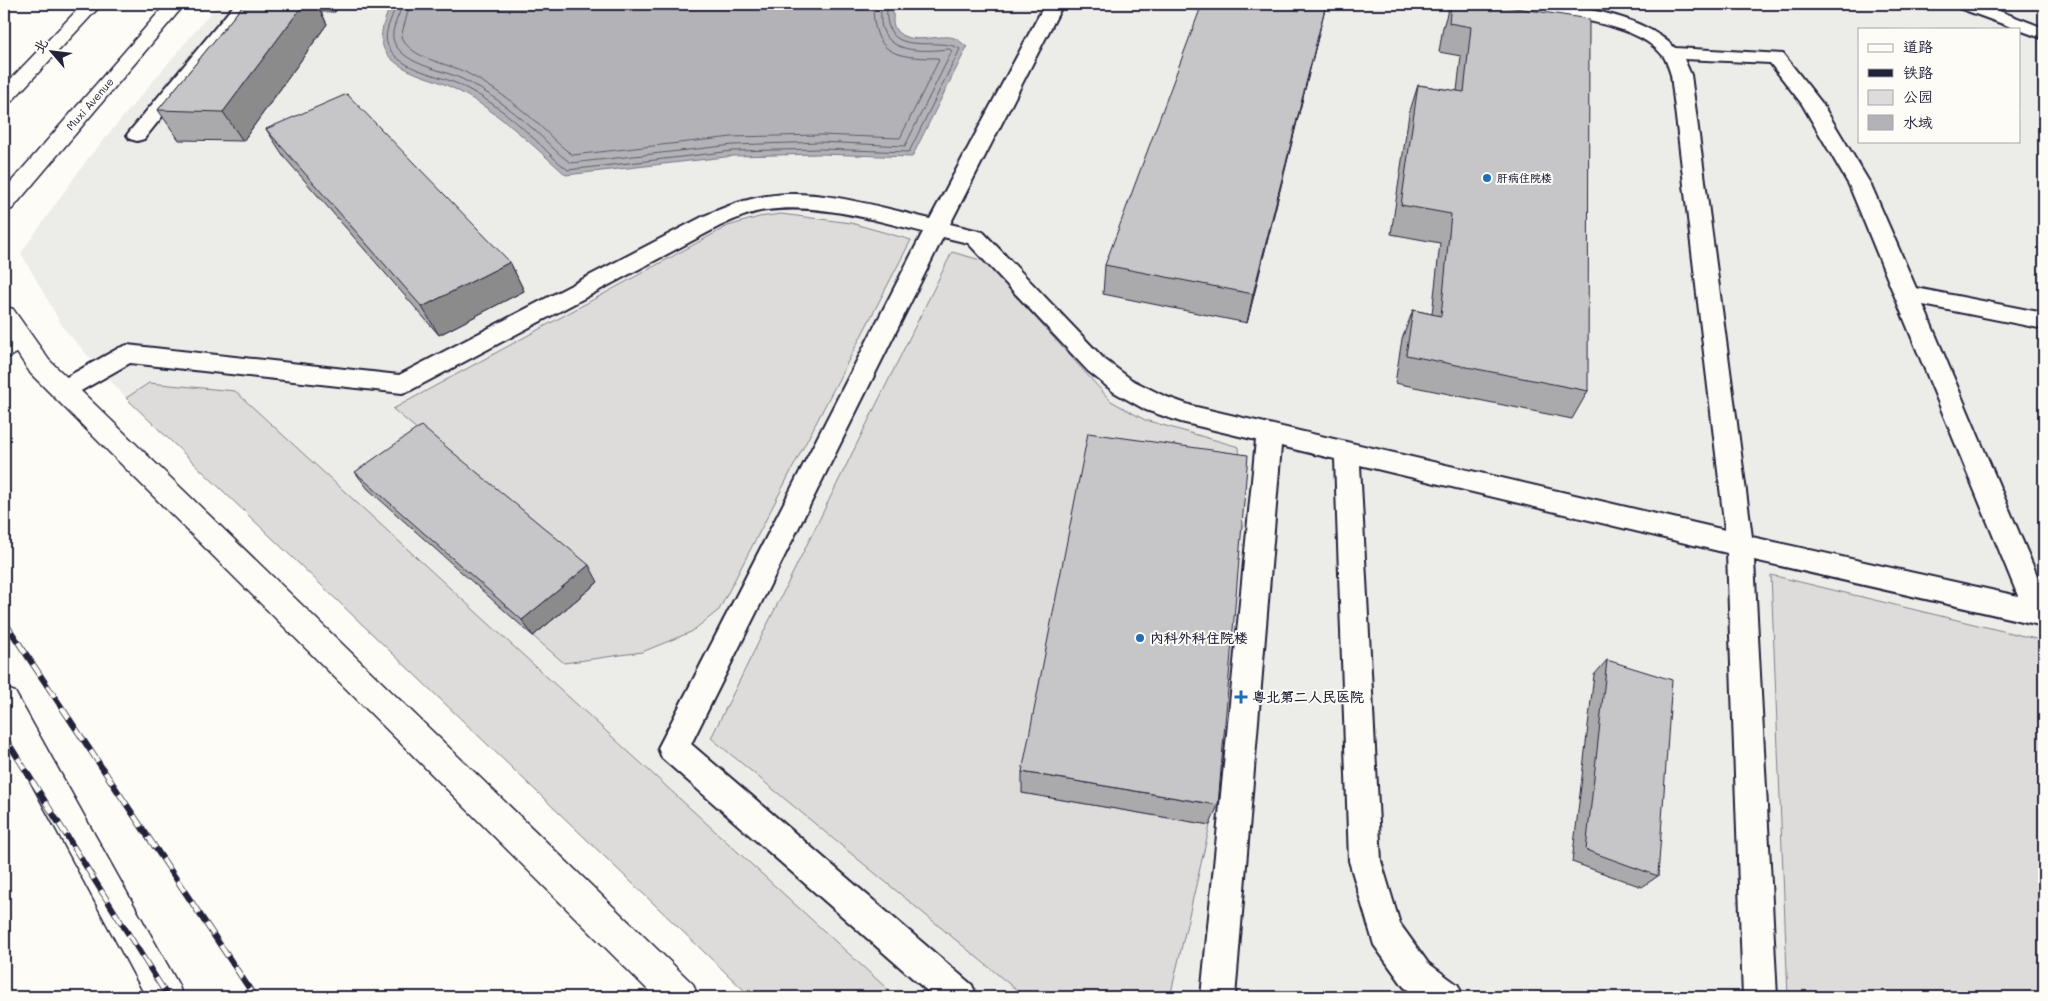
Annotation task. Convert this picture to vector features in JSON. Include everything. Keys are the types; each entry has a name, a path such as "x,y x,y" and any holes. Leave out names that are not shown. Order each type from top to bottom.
{"main road":[{"path":"4,98 93,4"},
{"name":"Muxi Avenue","path":"4,204 176,4"},
{"path":"9,334 63,390 680,997"},
{"path":"4,702 165,997"}],"lane":[{"path":"136,135 244,4"},
{"path":"960,997 673,748 937,228 1054,4"},
{"path":"1522,4 1626,25 1650,37 1670,53 1681,75 1740,545 1760,997"},
{"path":"1965,4 2044,34"},
{"path":"1670,53 1776,58 1811,102 1860,185 2042,614"},
{"path":"63,390 127,354 402,384 712,221 740,209 767,202 798,201 841,206 975,237 1096,365 1123,386 1155,403 1190,415 2042,614"},
{"path":"1907,294 2044,321"},
{"path":"1218,997 1269,434"},
{"path":"1347,452 1365,861 1386,934 1416,975 1446,997"}],"shaded area":[{"name":"粤北第二人民医院","path":"218,4 2044,4 2044,997 751,997 126,398 64,329 21,253 86,161"}],"green space":[{"path":"781,214 851,223 911,240 719,610 691,632 642,652 564,663 533,636 598,582 393,409 728,226 759,217"},
{"path":"952,252 984,261 1111,401 1145,420 1239,447 1241,483 1022,793 1210,825 1170,997 1025,997 711,738"},
{"path":"149,383 235,391 896,997 751,997 126,398"},
{"path":"1771,575 2044,641 2044,997 1788,997"}],"water":[{"path":"392,4 891,4 894,27 902,35 916,39 954,38 967,47 912,157 820,154 734,156 566,175 521,135 473,99 455,89 408,70 389,57 383,45 382,33"}],"building":[{"path":"244,4 304,4 223,112 158,110"},
{"path":"1202,4 1326,4 1253,294 1105,265"},
{"name":"肝病住院楼","path":"1451,4 1489,4 1589,19 1588,391 1406,355 1413,310 1441,316 1451,214 1401,205 1418,85 1464,92 1471,27 1449,23"},
{"path":"347,94 510,262 422,307 266,129"},
{"path":"421,426 589,565 522,620 355,472"},
{"name":"内科外科住院楼","path":"1088,433 1248,455 1218,805 1022,772"},
{"path":"1607,660 1672,680 1658,876 1586,850"}],"railway":[{"path":"4,621 255,997"},
{"path":"4,736 168,997"}],"place":[{"name":"肝病住院楼","path":"1487,178"},
{"name":"内科外科住院楼","path":"1140,638"},
{"name":"粤北第二人民医院","path":"1241,697"}]}
